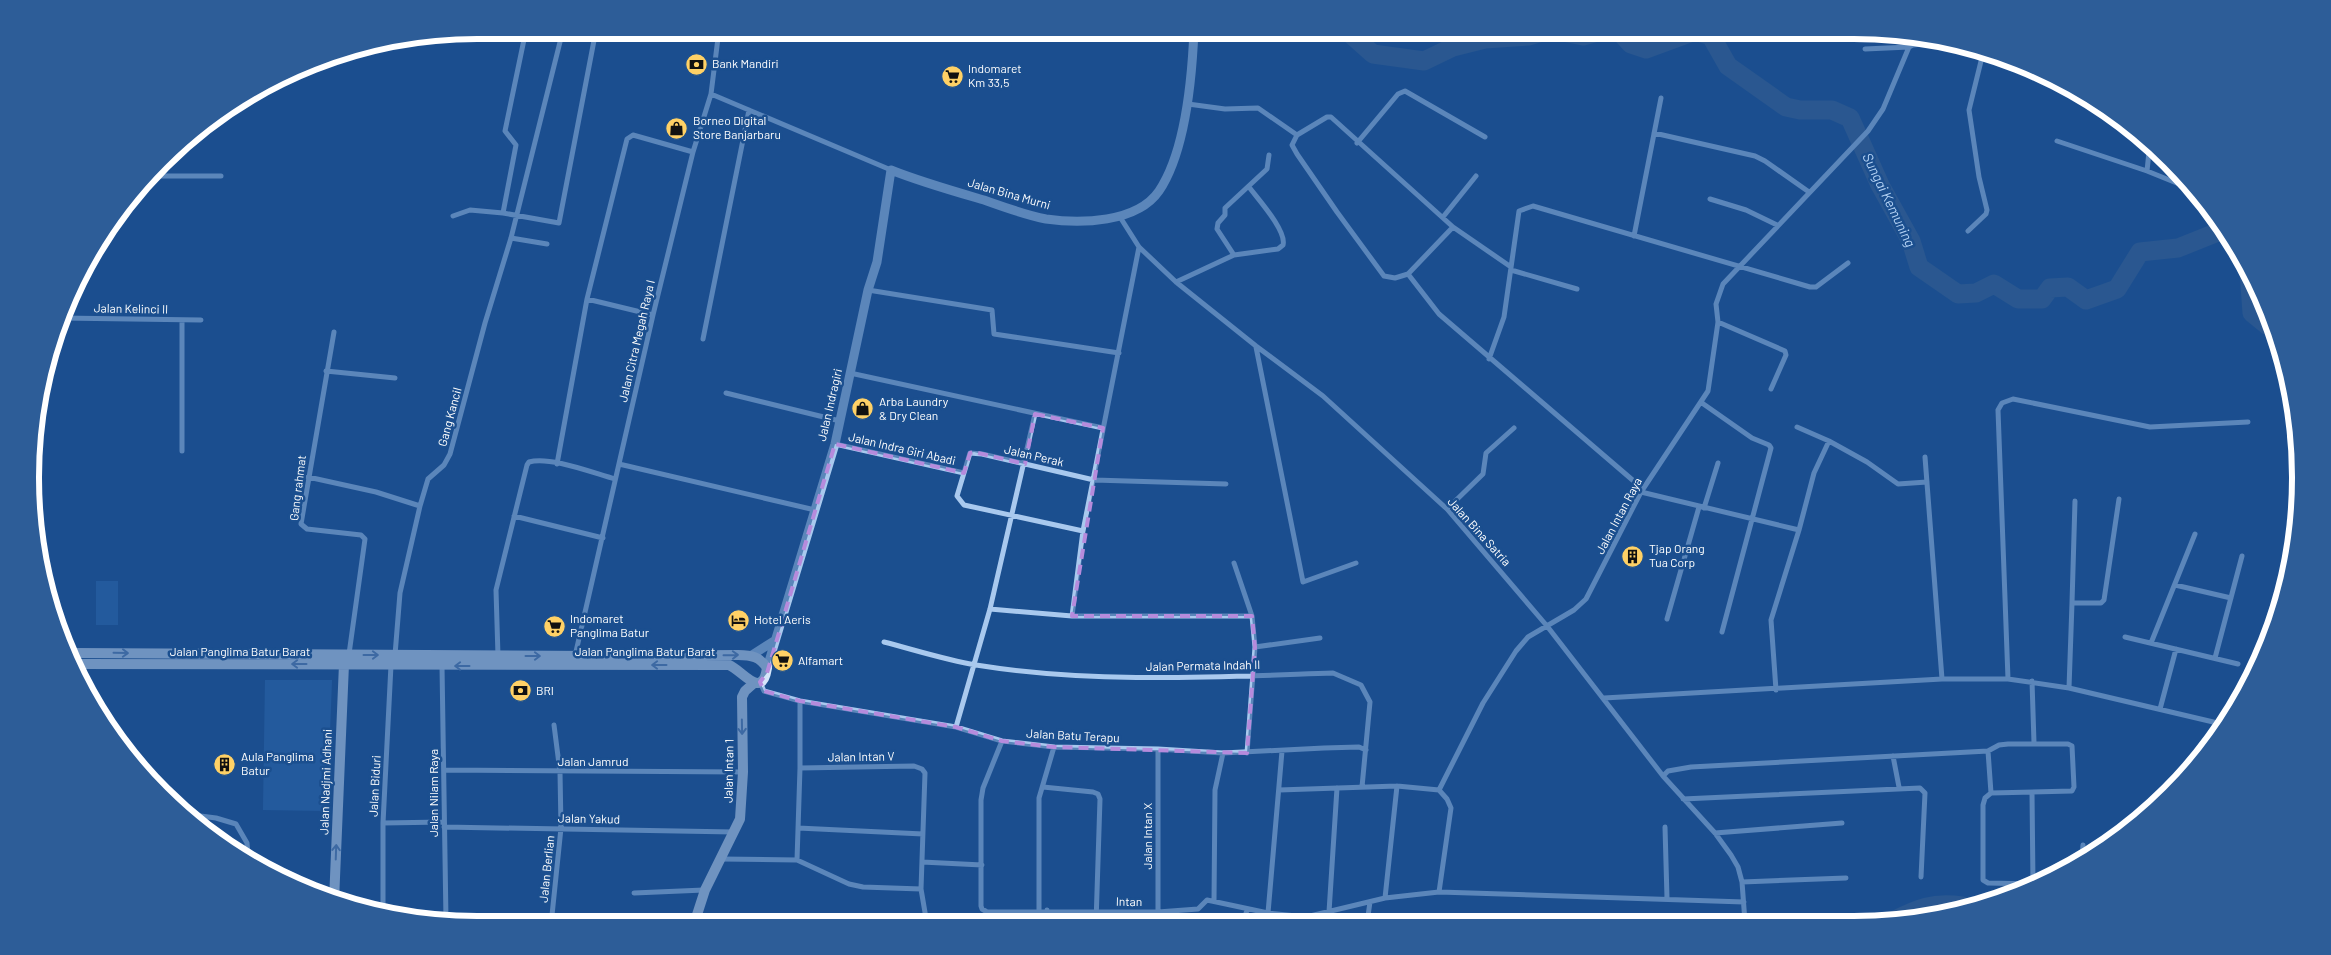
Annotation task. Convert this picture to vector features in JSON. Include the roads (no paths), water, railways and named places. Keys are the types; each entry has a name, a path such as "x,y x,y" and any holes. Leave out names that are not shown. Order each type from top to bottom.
{"main road":[{"name":"Jalan Panglima Batur Barat","path":"76,653 180,659"},
{"name":"Jalan Panglima Batur Barat","path":"80,664 180,659 272,659 350,654 442,666 729,665 735,667 748,680 757,682"},
{"name":"Jalan Panglima Batur Barat","path":"272,659 344,664 498,656 752,655"},
{"path":"752,655 762,660 768,668 764,678 757,682"},
{"name":"Jalan Nadjmi Adhani","path":"334,892 344,664"},
{"name":"Jalan Intan 1","path":"697,916 705,890 740,819 743,772 742,697 745,690 757,682"}],"street":[{"path":"503,213 516,145 505,131 524,39"},
{"name":"Gang Kancil","path":"393,660 400,593 420,506 430,476 444,465 450,454 485,324 517,216 561,39"},
{"path":"453,216 470,210 503,213 559,223 594,39"},
{"name":"Jalan Citra Megah Raya I","path":"575,656 653,315 693,152 711,94 718,39"},
{"name":"Jalan Bina Murni","path":"890,170 1045,218 1073,220 1120,217 1139,209 1158,192 1174,159 1188,104 1193,39"},
{"path":"1865,49 1909,47 1917,44"},
{"name":"Jalan Intan Raya","path":"1439,790 1483,704 1516,651 1528,637 1581,605 1586,599 1641,492 1702,403 1710,382 1718,322 1716,304 1719,291 1737,267 1853,149 1868,131 1883,109 1909,47"},
{"path":"1968,231 1986,214 1987,210 1969,110 1982,58"},
{"path":"1357,143 1398,94 1405,91 1485,137"},
{"path":"711,94 890,170"},
{"path":"1634,236 1661,98"},
{"path":"1188,104 1225,109 1258,108 1297,135"},
{"path":"702,339 748,110"},
{"path":"1453,227 1408,274 1395,278 1384,276 1336,212 1297,154 1292,145 1297,135 1329,117 1453,227 1511,268 1577,289"},
{"path":"1654,133 1755,156 1765,160 1809,192"},
{"path":"557,464 587,300 627,139 633,135 693,152"},
{"path":"2057,141 2147,171 2180,184"},
{"path":"2147,171 2149,153"},
{"path":"1234,254 1217,229 1218,222 1225,215 1225,208 1267,168 1269,155"},
{"name":"Jalan Indragiri","path":"768,668 774,640 835,444 868,290 877,262 890,170"},
{"path":"159,176 221,176"},
{"path":"1443,217 1476,176"},
{"path":"1176,282 1234,254 1278,248 1284,245 1285,240 1281,232 1249,187"},
{"path":"1710,199 1746,210 1777,225"},
{"path":"1489,359 1504,317 1519,210 1526,207 1533,206 1814,288 1848,263"},
{"name":"Jalan Bina Satria","path":"1120,217 1139,246 1176,282 1256,346 1323,396 1447,509 1547,626 1663,776 1715,833 1738,867 1742,882 1745,916"},
{"path":"511,238 547,244"},
{"path":"1072,616 1083,531 1139,246"},
{"path":"1408,274 1439,314 1489,359 1636,483 1641,492 1799,530"},
{"path":"868,290 992,310 994,334 1119,353"},
{"path":"587,300 653,315"},
{"name":"Jalan Kelinci II","path":"69,318 201,320"},
{"path":"182,320 182,450"},
{"path":"1718,322 1785,351 1786,355 1771,389"},
{"name":"Gang rahmat","path":"334,332 308,477 302,526 307,529 361,534 365,538 350,654"},
{"path":"1256,346 1302,582 1356,563"},
{"path":"326,371 395,378"},
{"path":"850,373 1103,428"},
{"path":"726,393 840,421"},
{"path":"2008,679 1998,410 2002,403 2013,399 2150,427 2248,422"},
{"path":"1702,403 1752,438 1771,447 1722,632"},
{"path":"956,727 976,665 1035,414"},
{"path":"1447,509 1483,474 1486,453 1514,428"},
{"path":"1797,428 1829,441 1866,462 1898,484 1927,482"},
{"path":"1776,690 1770,637 1771,620 1799,530 1814,473 1829,441"},
{"name":"Jalan Indra Giri Abadi","path":"835,444 964,473"},
{"name":"Jalan Perak","path":"964,473 970,453 982,454 1094,480 1226,484"},
{"path":"1925,458 1942,679"},
{"path":"498,656 496,590 529,462 557,464 615,479"},
{"path":"1667,619 1702,507 1718,463"},
{"path":"619,464 814,510"},
{"path":"964,473 958,496 964,505 1083,531"},
{"path":"308,477 376,492 420,506"},
{"path":"2072,603 2101,603 2104,600 2119,500"},
{"path":"2069,688 2075,501"},
{"path":"514,516 603,538"},
{"path":"2151,643 2195,534"},
{"path":"2215,658 2242,556"},
{"path":"1234,563 1252,616 1254,676 1247,753"},
{"path":"2175,585 2231,598"},
{"path":"990,609 1072,616 1252,616"},
{"path":"2125,637 2238,664"},
{"path":"1254,647 1320,638"},
{"path":"752,655 774,640"},
{"name":"Jalan Permata Indah II","path":"884,642 976,665 1062,674 1254,676 1333,673 1361,684 1370,702 1366,750"},
{"path":"2160,709 2176,649"},
{"name":"Jalan Biduri","path":"382,906 383,823 393,660"},
{"name":"Jalan Nilam Raya","path":"442,666 446,915"},
{"path":"1604,698 1776,690 1942,679 2008,679 2032,681 2069,688 2217,723"},
{"path":"2032,681 2034,743"},
{"name":"Jalan Batu Terapu","path":"757,682 764,691 800,702 956,727 1002,741 1054,747 1158,749 1222,753 1348,747 1359,747 1366,750"},
{"path":"797,860 800,702"},
{"name":"Jalan Berlian","path":"552,916 561,828 560,772 554,725"},
{"name":"Intan","path":"1002,741 982,794 982,909 987,912 1039,910 1158,912 1198,909 1207,900 1214,901"},
{"path":"1663,776 1668,771 1691,767 1988,751 1999,745 2068,744 2072,746 2074,787 2072,791 1990,793 1985,798 1983,805 1983,880 1988,883 2019,884"},
{"path":"1039,910 1039,798 1054,747"},
{"name":"Jalan Intan X","path":"1158,749 1158,916"},
{"path":"1362,787 1366,750"},
{"path":"1268,913 1282,751"},
{"path":"1988,751 1990,793"},
{"path":"1222,753 1214,790 1214,901 1248,910 1284,916"},
{"path":"1894,756 1899,787"},
{"name":"Jalan Intan V","path":"800,768 914,766 922,769 926,773 923,834"},
{"name":"Jalan Jamrud","path":"444,770 743,772"},
{"path":"1385,898 1397,786"},
{"path":"1279,790 1397,786 1439,790 1447,799 1450,808 1439,892"},
{"path":"1043,787 1098,794 1100,799 1096,916"},
{"path":"1684,799 1899,787 1920,788 1924,790 1921,877"},
{"path":"1329,912 1337,788"},
{"path":"2032,793 2035,877"},
{"path":"198,816 216,818 236,824 247,843 248,851"},
{"name":"Jalan Yakud","path":"383,823 734,832"},
{"path":"1715,833 1842,823"},
{"path":"1665,827 1668,898"},
{"path":"798,828 923,834 921,889 926,916"},
{"path":"2083,845 2083,851"},
{"path":"720,859 797,860 849,884 863,887 921,889"},
{"path":"922,862 982,865"},
{"path":"1742,882 1846,878"},
{"path":"634,892 705,890"},
{"path":"1317,916 1385,898 1439,892 1668,898 1744,902"},
{"path":"1368,916 1370,902"},
{"path":"1047,910 1047,916"},
{"path":"1246,916 1248,910"}],"waterway":[{"name":"Sungai Kemuning","path":"1356,39 1373,54 1424,61 1453,47 1485,39"},
{"name":"Sungai Kemuning","path":"1626,39 1631,44 1646,49 1673,39"},
{"name":"Sungai Kemuning","path":"1713,39 1728,66 1786,107 1800,110 1832,110 1850,118 1880,185 1911,241 1919,267 1958,294 1976,293 1994,284 2018,299 2042,299 2050,288 2068,287 2086,300 2117,289 2140,252 2178,248 2217,232"},
{"name":"Sungai Kemuning","path":"2250,291 2252,313 2264,323"},
{"path":"1914,912 1926,907 1951,905"}],"place":[{"name":"Bank Mandiri","path":"696,64"},
{"name":"Indomaret Km 33,5","path":"952,76"},
{"name":"Borneo Digital Store Banjarbaru","path":"677,128"},
{"name":"Arba Laundry & Dry Clean","path":"863,409"},
{"name":"Tjap Orang Tua Corp","path":"1633,556"},
{"name":"Hotel Aeris","path":"738,620"},
{"name":"Indomaret Panglima Batur","path":"554,626"},
{"name":"Alfamart","path":"782,661"},
{"name":"BRI","path":"520,691"},
{"name":"Aula Panglima Batur","path":"225,764"}]}
